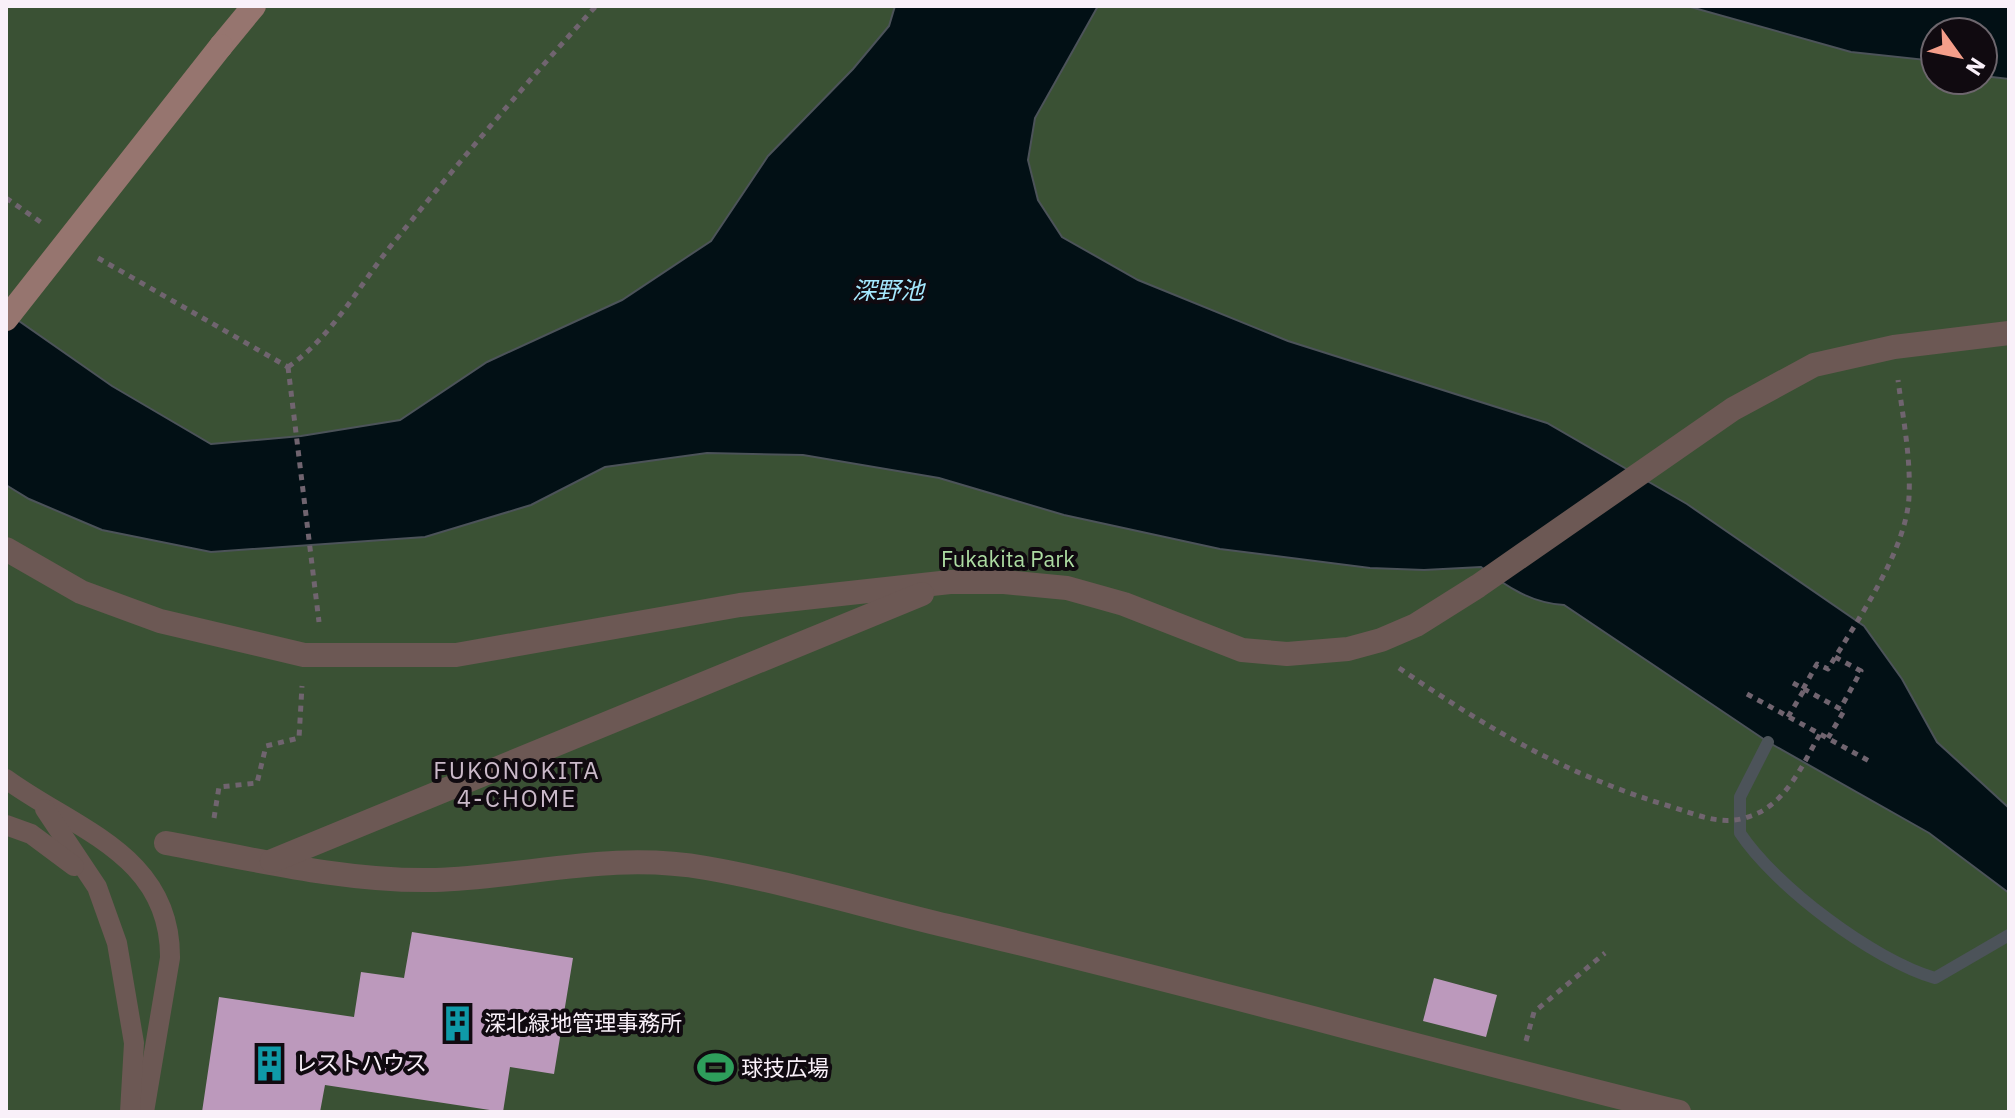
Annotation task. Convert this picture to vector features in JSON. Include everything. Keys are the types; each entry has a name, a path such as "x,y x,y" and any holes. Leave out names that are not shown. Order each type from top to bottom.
{"street":[{"path":"6,319 254,6"},
{"path":"6,549 81,592 160,621 313,655 456,655 740,605 950,582 1004,582 1067,588 1124,604 1242,650 1287,654 1348,649 1381,640 1416,625 1478,586 1733,409 1814,365 1894,347 2009,333"},
{"path":"272,861 950,582"},
{"path":"166,843 372,877 431,880 502,876 563,865 631,860 705,868 1098,962 1679,1112"}],"lane":[{"path":"6,779 44,807 104,838 135,866 164,911 170,933 170,958 144,1112"},
{"path":"44,807 97,887 117,943 134,1043 130,1112"},
{"path":"6,825 31,834 60,852 97,887"}],"path":[{"path":"288,367 313,349 374,267 471,147 596,6"},
{"path":"6,198 55,231"},
{"path":"95,256 288,367"},
{"path":"1788,717 1817,664 1828,669 1866,603 1902,530 1909,500 1909,471 1894,347"},
{"path":"219,787 257,783 266,746 299,738 313,655 315,576 288,367"},
{"path":"1381,640 1398,667 1515,742 1606,787 1724,823 1767,809 1796,775 1820,734"},
{"path":"1835,657 1861,671 1840,709"},
{"path":"1793,683 1844,711 1828,738"},
{"path":"1747,694 1871,762"},
{"path":"1516,1072 1534,1012 1605,953"}],"green space":[{"name":"Fukakita Park","path":"6,6 2009,6 2009,1112 6,1112"}],"water":[{"name":"深野池","path":"895,6 1098,6 1035,118 1028,160 1038,200 1062,237 1138,280 1288,341 1547,423 1687,504 1864,626 1902,679 1937,742 2009,808 2009,893 1929,833 1768,742 1564,605 1520,593 1481,567 1424,570 1370,568 1220,549 1064,515 939,478 803,455 707,453 605,467 531,505 425,537 211,552 102,530 29,499 6,485 6,312 112,386 211,444 301,436 400,420 487,362 622,300 711,241 768,156 853,69 889,26"},
{"path":"1687,6 2009,6 2009,79 1999,78 1999,16 1919,16 1919,59 1851,52"}],"building":[{"name":"深北緑地管理事務所","path":"412,932 573,958 554,1074 510,1067 503,1112 325,1085 320,1112 202,1112 219,997 354,1017 361,972 404,978"},
{"path":"1434,978 1497,995 1486,1037 1423,1021"}],"waterway":[{"path":"1768,742 1740,797 1740,833 1777,875 1827,919 1883,955 1935,978 2009,935"}],"place":[{"name":"深北緑地管理事務所","path":"458,1023"},
{"name":"レストハウス","path":"269,1063"},
{"name":"球技広場","path":"715,1068"}],"district":[{"name":"FUKONOKITA 4-CHOME","path":"517,785"}]}
